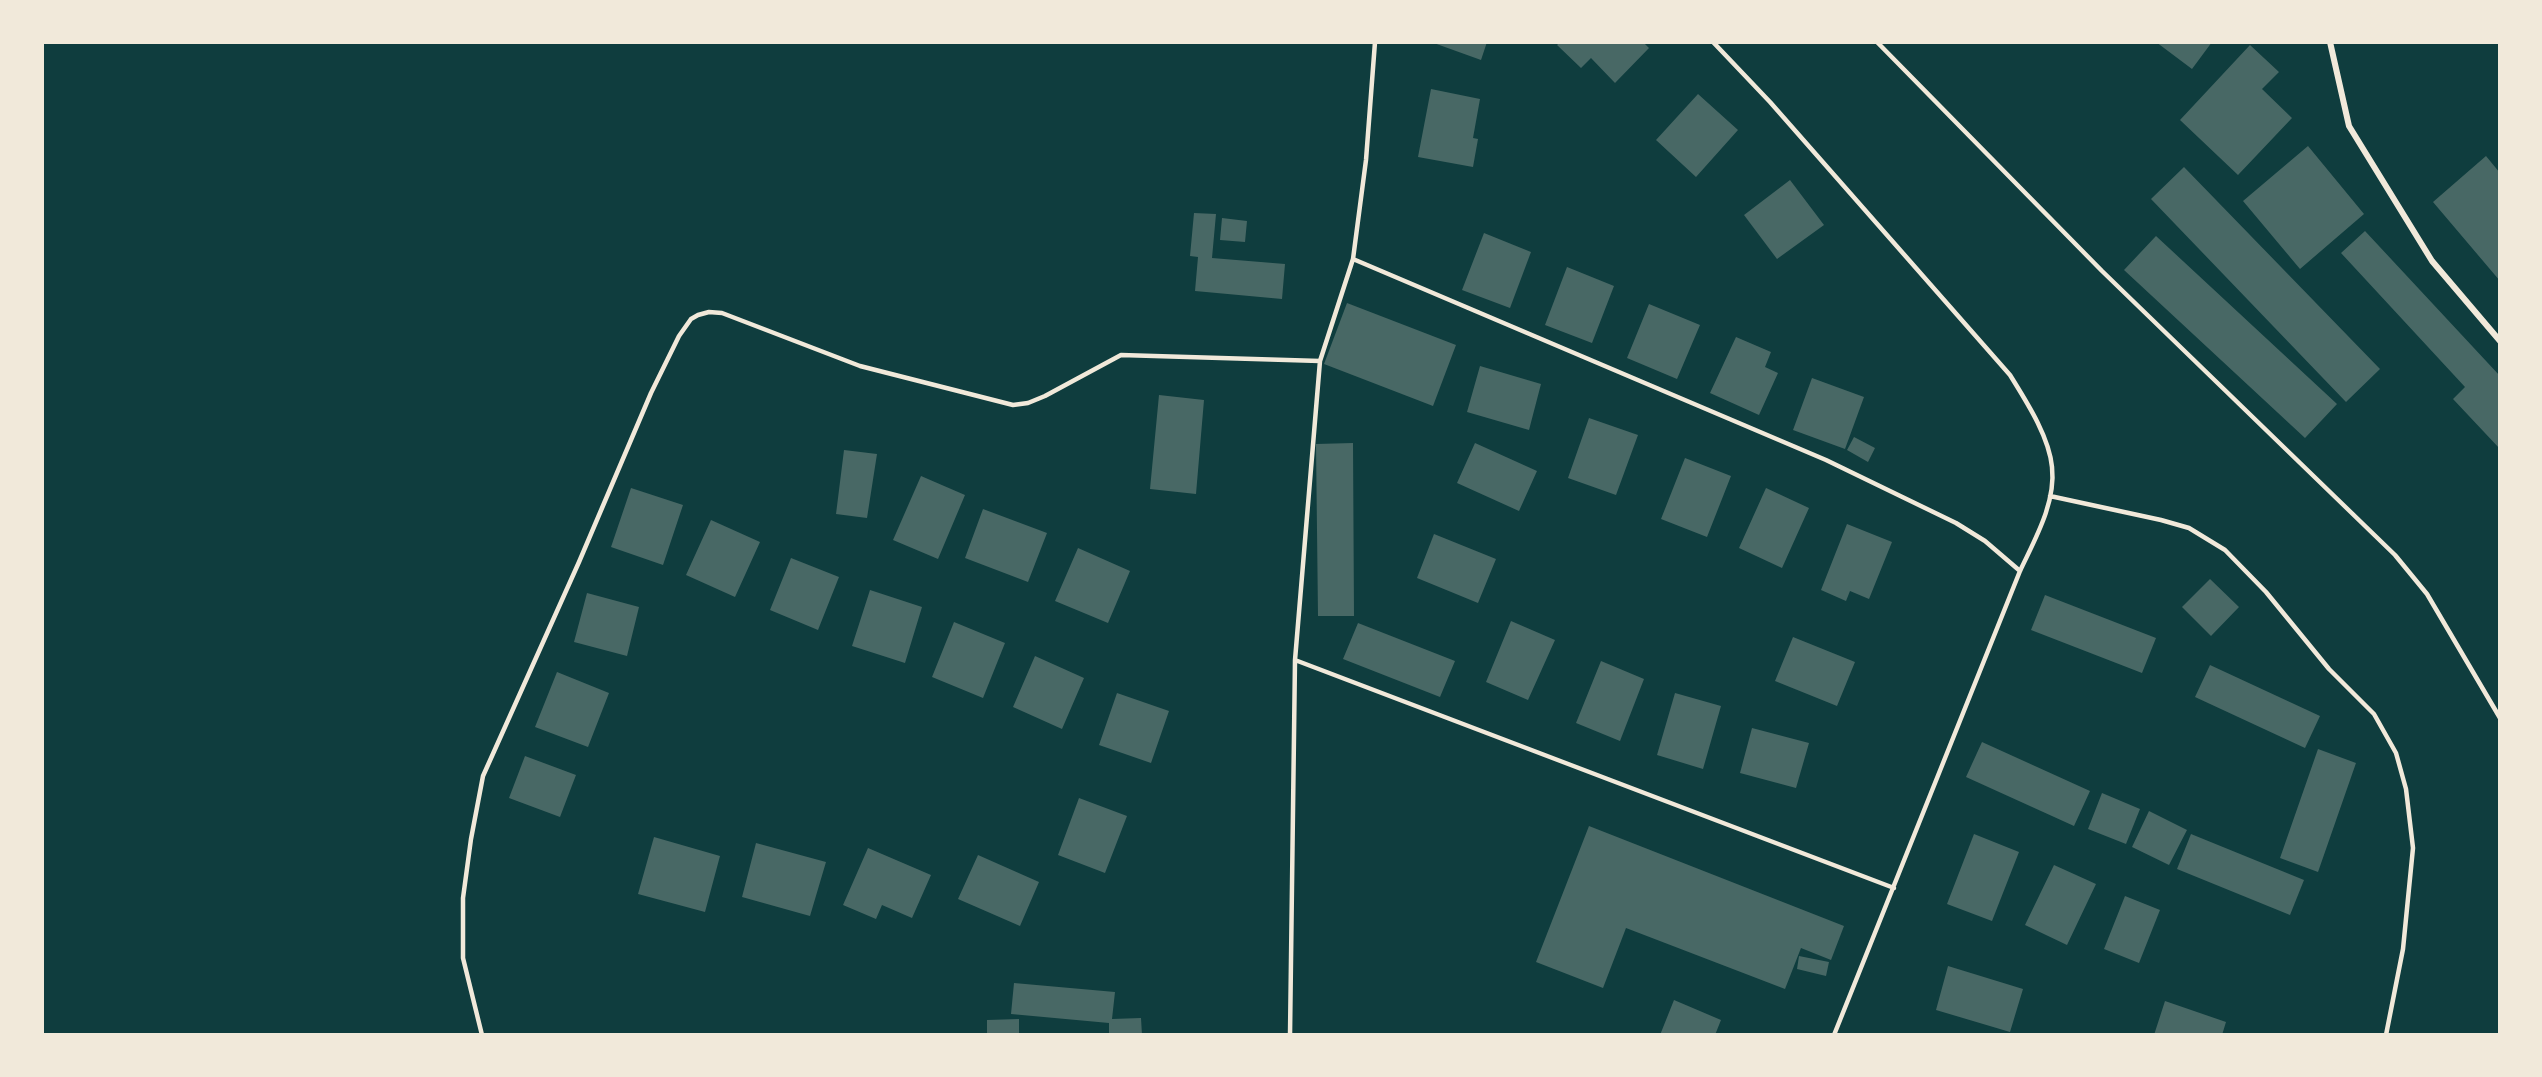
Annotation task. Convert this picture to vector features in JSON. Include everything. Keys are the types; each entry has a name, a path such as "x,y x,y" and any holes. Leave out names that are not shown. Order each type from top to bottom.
{"street":[{"path":"2330,42 2349,126 2432,261 2500,342"}],"lane":[{"path":"1290,1035 1295,660 1320,362 1353,260 1366,160 1375,42"},
{"path":"1713,42 1770,102 2010,375 2037,418 2052,466 2050,496 2042,525 2020,571 1834,1035"},
{"path":"1877,42 2102,271 2395,555 2427,594 2500,718"},
{"path":"1353,260 1826,460 1956,523 1985,541 2020,571"},
{"path":"482,1035 463,958 463,898 483,776 579,562 651,393 679,336 691,319 709,312 722,313 860,366 1012,405 1028,403 1045,396 1121,355 1320,362"},
{"path":"2050,496 2161,519 2189,528 2225,550 2266,592 2329,669 2374,714 2396,753 2406,789 2413,848 2403,950 2386,1035"},
{"path":"1295,660 1894,888"}],"building":[{"path":"1431,42 1487,42 1481,60"},
{"path":"1560,42 1643,42 1649,48 1615,83 1591,58 1581,68 1557,45"},
{"path":"2156,42 2212,42 2192,69"},
{"path":"2250,45 2279,72 2262,89 2292,118 2238,175 2180,120"},
{"path":"1431,89 1480,99 1473,138 1478,139 1473,167 1418,157"},
{"path":"1698,94 1738,130 1696,177 1656,140"},
{"path":"2308,146 2364,214 2300,269 2243,201"},
{"path":"2486,156 2500,173 2500,281 2433,202"},
{"path":"2184,167 2380,369 2346,402 2151,199"},
{"path":"1790,180 1824,225 1777,259 1744,215"},
{"path":"1194,213 1216,214 1212,258 1285,264 1282,299 1195,291 1198,257 1190,256"},
{"path":"1222,218 1247,221 1245,242 1220,240"},
{"path":"2365,231 2500,376 2500,449 2453,399 2465,387 2341,253"},
{"path":"1484,233 1531,252 1510,308 1462,290"},
{"path":"2156,236 2337,404 2305,438 2124,270"},
{"path":"1567,267 1614,286 1592,343 1545,325"},
{"path":"1347,303 1456,345 1433,406 1324,364"},
{"path":"1649,304 1700,325 1677,379 1627,358"},
{"path":"1736,337 1771,352 1765,367 1778,373 1759,415 1710,393"},
{"path":"1480,366 1541,384 1529,430 1467,412"},
{"path":"1812,378 1864,397 1845,449 1793,430"},
{"path":"1159,395 1204,400 1196,494 1150,489"},
{"path":"1589,418 1638,435 1616,495 1568,478"},
{"path":"1854,437 1875,448 1868,462 1847,450"},
{"path":"1353,443 1354,616 1318,616 1316,444"},
{"path":"1475,443 1537,471 1519,511 1457,483"},
{"path":"844,450 877,454 867,518 836,514"},
{"path":"1685,458 1731,476 1707,537 1661,519"},
{"path":"921,476 965,495 938,559 893,540"},
{"path":"631,488 683,505 663,565 611,547"},
{"path":"1766,488 1809,508 1782,568 1739,548"},
{"path":"983,509 1047,533 1028,582 965,558"},
{"path":"711,520 760,542 735,597 686,575"},
{"path":"1847,524 1892,542 1869,599 1850,591 1846,601 1821,590"},
{"path":"1434,534 1496,559 1478,603 1417,578"},
{"path":"1078,548 1130,571 1108,623 1055,601"},
{"path":"791,558 839,577 818,630 770,610"},
{"path":"2210,579 2239,607 2211,636 2182,607"},
{"path":"870,590 922,607 905,663 852,646"},
{"path":"587,593 639,607 627,656 574,642"},
{"path":"2045,595 2156,638 2142,673 2031,630"},
{"path":"1511,621 1555,640 1528,700 1486,682"},
{"path":"954,622 1005,643 983,698 932,677"},
{"path":"1358,623 1455,661 1440,697 1343,659"},
{"path":"1793,637 1855,662 1837,706 1775,681"},
{"path":"1035,656 1084,678 1062,729 1013,707"},
{"path":"1601,661 1644,679 1620,741 1576,723"},
{"path":"2210,665 2320,716 2305,748 2195,697"},
{"path":"557,672 609,693 588,747 535,727"},
{"path":"1117,693 1169,711 1151,763 1099,745"},
{"path":"1675,693 1721,706 1703,769 1657,755"},
{"path":"1752,728 1809,743 1796,788 1740,773"},
{"path":"1982,742 2090,791 2074,826 1966,777"},
{"path":"2318,749 2356,763 2318,872 2280,858"},
{"path":"525,756 576,775 560,817 509,798"},
{"path":"2102,793 2140,809 2126,844 2088,829"},
{"path":"1079,798 1127,816 1105,873 1058,855"},
{"path":"2149,811 2187,830 2169,865 2132,847"},
{"path":"1589,826 1844,926 1831,960 1801,948 1785,989 1626,928 1603,988 1536,962"},
{"path":"1974,834 2019,852 1992,921 1947,904"},
{"path":"2191,834 2304,880 2290,915 2177,869"},
{"path":"654,837 720,856 705,912 638,894"},
{"path":"756,843 826,862 810,916 742,897"},
{"path":"868,848 931,875 912,918 882,905 876,919 843,905"},
{"path":"978,855 1039,882 1020,926 958,899"},
{"path":"2054,865 2096,884 2067,945 2025,925"},
{"path":"2125,896 2160,910 2139,963 2104,949"},
{"path":"1799,956 1829,962 1826,976 1797,969"},
{"path":"1948,966 2023,989 2010,1032 1936,1010"},
{"path":"1014,983 1115,992 1112,1019 1141,1018 1142,1035 1109,1035 1109,1023 1011,1014"},
{"path":"1674,1000 1721,1020 1715,1035 1660,1035"},
{"path":"2165,1001 2226,1022 2222,1035 2154,1035"},
{"path":"1019,1019 1019,1035 987,1035 987,1020"}]}
